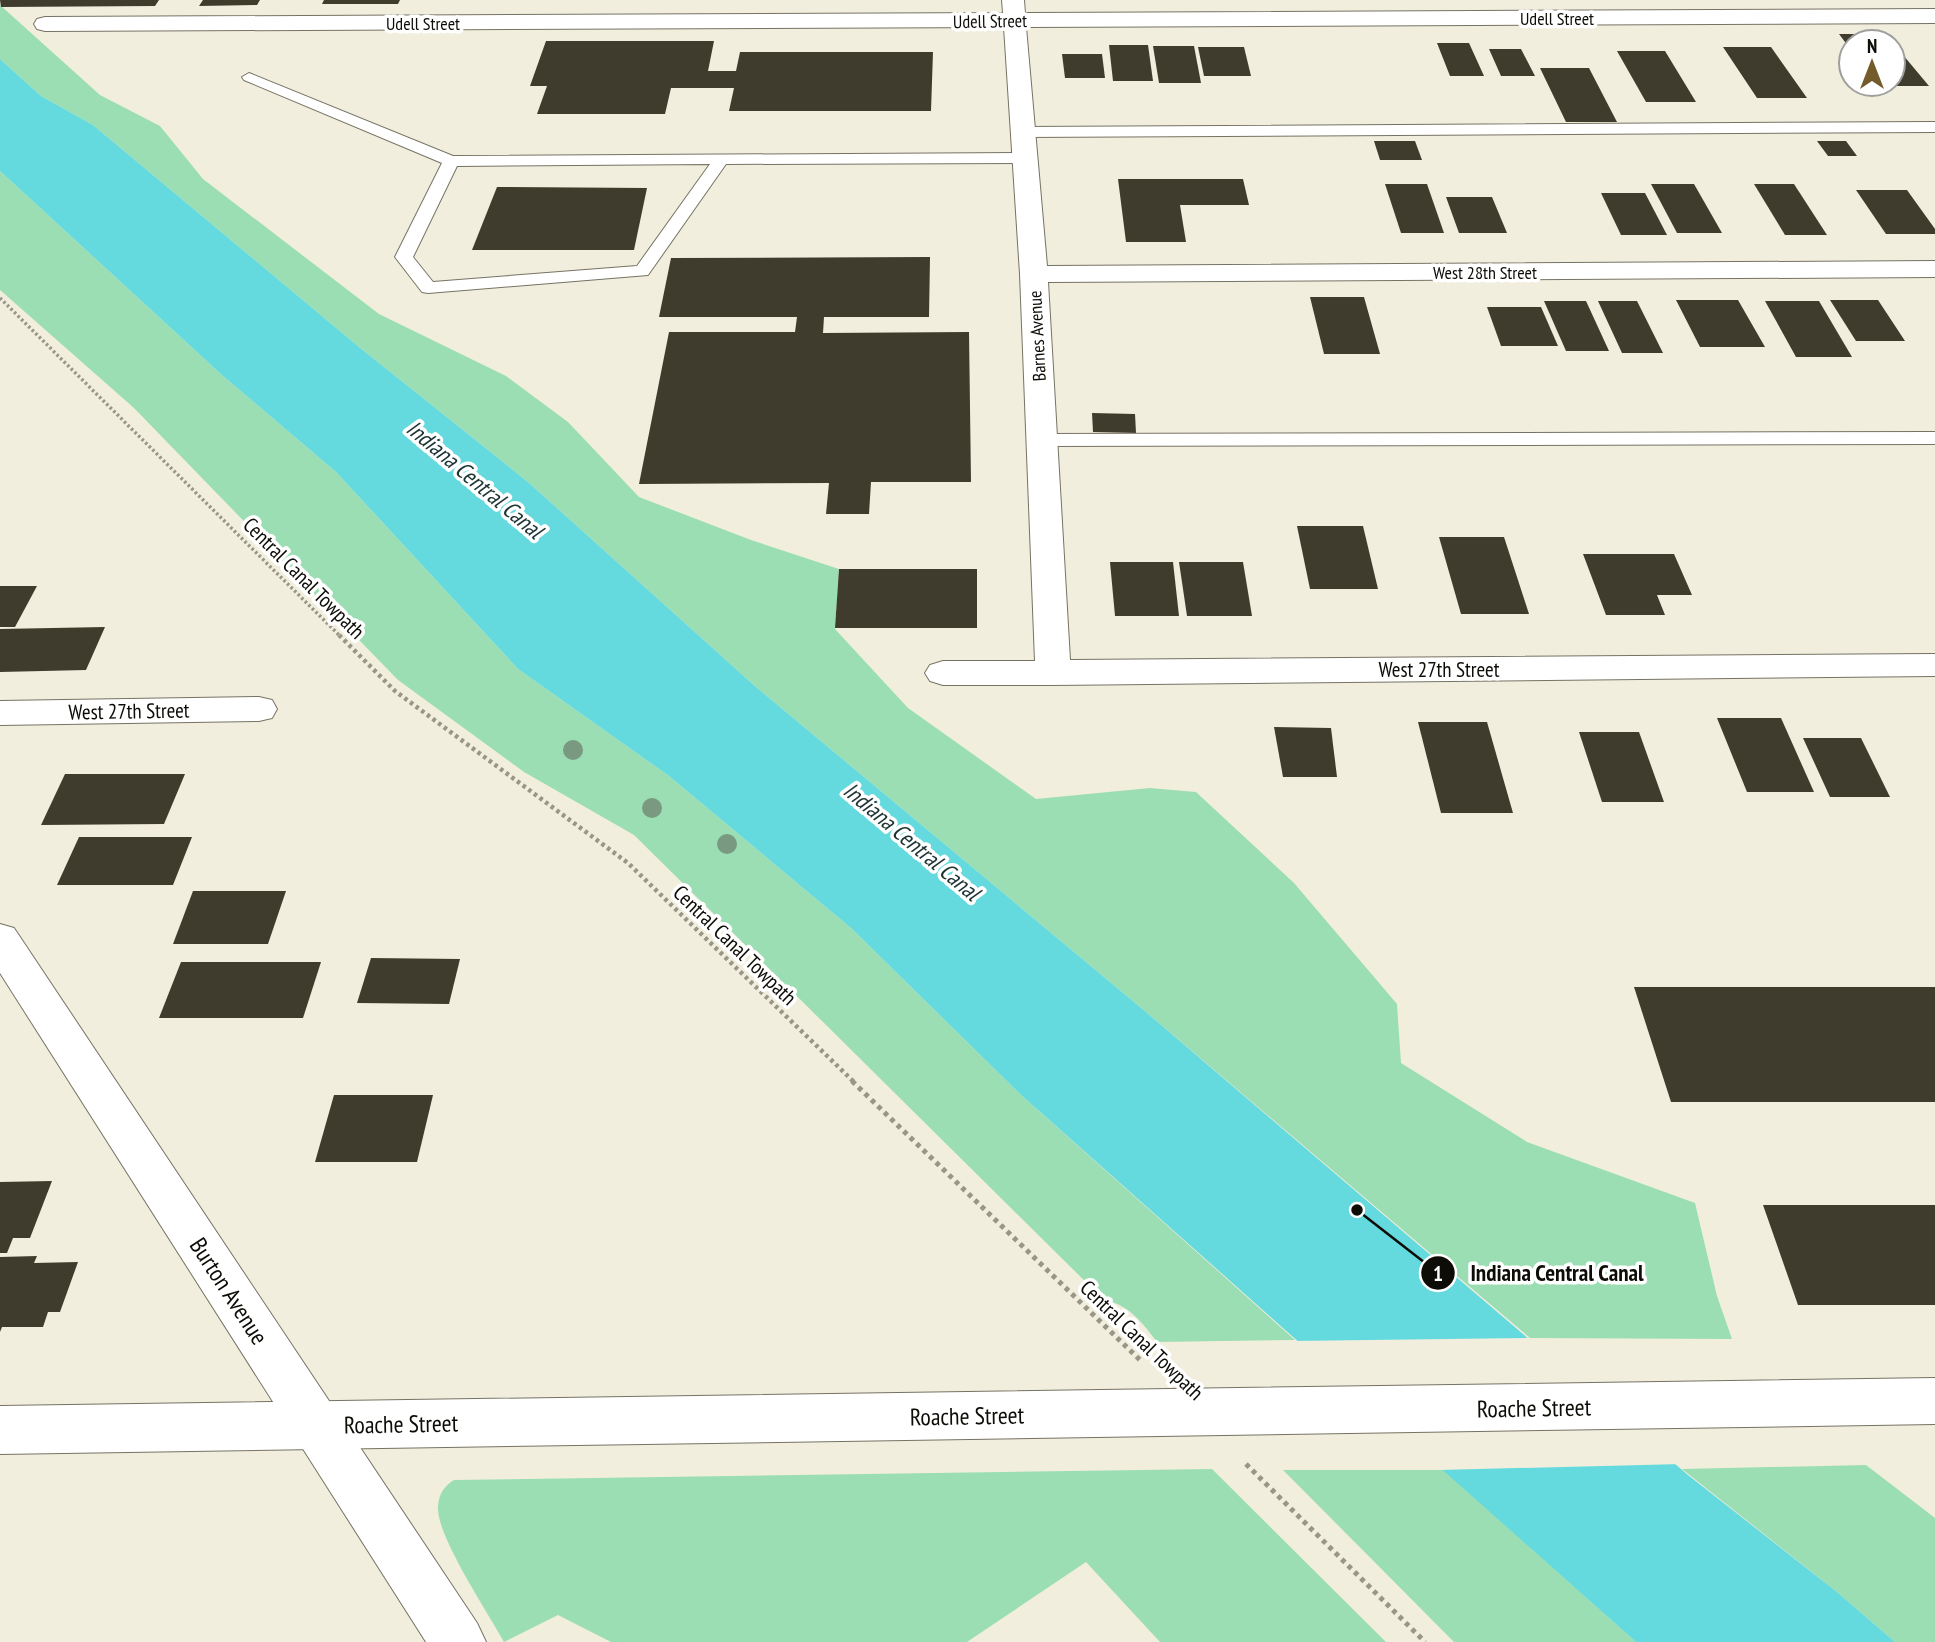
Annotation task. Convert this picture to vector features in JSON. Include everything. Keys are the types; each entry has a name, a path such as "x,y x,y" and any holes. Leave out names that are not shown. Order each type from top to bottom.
{"street":[{"name":"Udell Street","path":"46,24 1013,10 1935,16"},
{"name":"Barnes Avenue","path":"1013,10 1034,274 1054,673"},
{"name":"West 28th Street","path":"1034,274 1935,269"},
{"name":"West 27th Street","path":"943,673 1935,665"},
{"name":"West 27th Street","path":"0,713 259,709"},
{"name":"Burton Avenue","path":"0,939 458,1642"},
{"name":"Roache Street","path":"0,1430 1935,1401"}],"lane":[{"path":"249,77 451,161 1025,158"},
{"path":"1023,132 1935,127"},
{"path":"451,161 404,257 428,288 642,271 721,160"},
{"path":"1042,440 1935,438"}],"path":[{"name":"Central Canal Towpath","path":"0,298 395,691 628,863 1194,1413 1424,1642"}],"green space":[{"path":"0,5 100,95 160,126 203,179 379,314 506,376 568,422 639,497 751,540 839,569 835,629 908,708 1036,799 1150,788 1196,792 1294,883 1397,1004 1401,1063 1527,1142 1695,1203 1717,1296 1732,1339 1530,1338 1146,1012 756,687 528,482 359,347 93,125 41,96 0,59"},
{"path":"0,171 223,376 336,472 518,669 669,776 851,928 1020,1094 1295,1340 1157,1342 1128,1310 1104,1300 634,835 524,772 398,680 134,408 0,290"},
{"path":"1866,1465 1935,1518 1935,1642 1895,1642 1837,1592 1682,1469"},
{"path":"1212,1469 1386,1642 1160,1642 1086,1562 967,1642 611,1642 558,1615 504,1642 454,1554 439,1519 438,1506 443,1491 454,1480"},
{"path":"1283,1470 1444,1470 1636,1642 1454,1642"}],"water":[{"path":"0,59 41,96 93,125 359,347 528,482 756,687 1146,1012 1688,1475 1837,1592 1895,1642 1636,1642 1020,1094 851,928 669,776 518,669 336,472 223,376 0,171"}],"pier":[{"path":"1534,1338 1682,1464 1439,1470 1291,1341"}],"building":[{"path":"0,0 159,0 155,6 1,7"},
{"path":"203,0 260,0 257,5 199,6"},
{"path":"324,0 400,0 398,4 322,4"},
{"path":"546,41 714,41 708,71 736,71 740,52 933,52 931,111 729,111 734,88 671,88 665,114 537,114 547,86 530,86"},
{"path":"1437,43 1469,43 1484,76 1450,76"},
{"path":"1109,45 1148,45 1153,81 1113,81"},
{"path":"1153,46 1194,46 1201,83 1159,83"},
{"path":"1198,47 1244,47 1251,76 1204,76"},
{"path":"1723,47 1771,47 1807,98 1757,98"},
{"path":"1489,49 1521,49 1535,76 1501,76"},
{"path":"1617,51 1665,51 1696,102 1646,102"},
{"path":"1062,54 1102,54 1105,78 1065,78"},
{"path":"1907,60 1929,86 1907,86"},
{"path":"1540,68 1589,68 1617,122 1566,122"},
{"path":"1374,141 1415,141 1422,160 1380,160"},
{"path":"1817,141 1846,141 1857,156 1828,156"},
{"path":"1118,179 1243,179 1249,205 1180,205 1186,242 1126,242"},
{"path":"1385,184 1427,184 1444,233 1401,233"},
{"path":"1651,184 1694,184 1722,233 1677,233"},
{"path":"1754,184 1794,184 1827,235 1785,235"},
{"path":"497,187 647,188 634,250 472,250"},
{"path":"1856,190 1907,190 1935,229 1935,234 1886,234"},
{"path":"1601,193 1645,193 1667,235 1621,235"},
{"path":"1446,197 1492,197 1507,233 1459,233"},
{"path":"930,257 929,317 824,317 823,333 969,332 971,482 871,482 869,514 826,514 829,483 639,484 669,332 795,332 797,317 659,317 671,258"},
{"path":"1310,297 1364,297 1380,354 1324,354"},
{"path":"1676,300 1738,300 1765,347 1700,347"},
{"path":"1830,300 1878,300 1905,341 1856,341"},
{"path":"1544,301 1586,301 1609,351 1566,351"},
{"path":"1598,301 1637,301 1663,353 1622,353"},
{"path":"1765,301 1819,301 1852,357 1796,357"},
{"path":"1487,307 1541,307 1558,346 1501,346"},
{"path":"1092,413 1135,414 1136,433 1093,432"},
{"path":"1297,526 1363,526 1378,589 1310,589"},
{"path":"1439,537 1504,537 1529,614 1461,614"},
{"path":"1583,554 1674,554 1692,595 1657,595 1665,615 1606,615"},
{"path":"1110,562 1173,562 1179,616 1115,616"},
{"path":"1179,562 1243,562 1252,616 1187,616"},
{"path":"839,569 977,569 977,628 835,628"},
{"path":"0,586 37,586 15,627 0,627"},
{"path":"105,627 86,670 0,672 0,629"},
{"path":"1717,718 1781,718 1814,792 1747,792"},
{"path":"1418,722 1487,722 1513,813 1441,813"},
{"path":"1274,727 1331,728 1337,777 1283,777"},
{"path":"1579,732 1639,732 1664,802 1602,802"},
{"path":"1803,738 1861,738 1890,797 1830,797"},
{"path":"65,774 185,774 164,824 41,825"},
{"path":"79,837 192,837 173,885 57,885"},
{"path":"193,891 286,891 268,944 173,944"},
{"path":"371,958 460,959 449,1004 357,1003"},
{"path":"181,962 321,962 303,1018 159,1018"},
{"path":"1634,987 1935,987 1935,1102 1671,1102"},
{"path":"334,1095 433,1095 417,1162 315,1162"},
{"path":"52,1181 30,1238 13,1238 7,1253 0,1253 0,1182"},
{"path":"1763,1205 1935,1205 1935,1305 1798,1305"},
{"path":"37,1256 34,1263 78,1262 60,1312 48,1312 43,1327 2,1327 0,1332 0,1257"}],"place":[{"name":"Indiana Central Canal","path":"1357,1210"}]}
